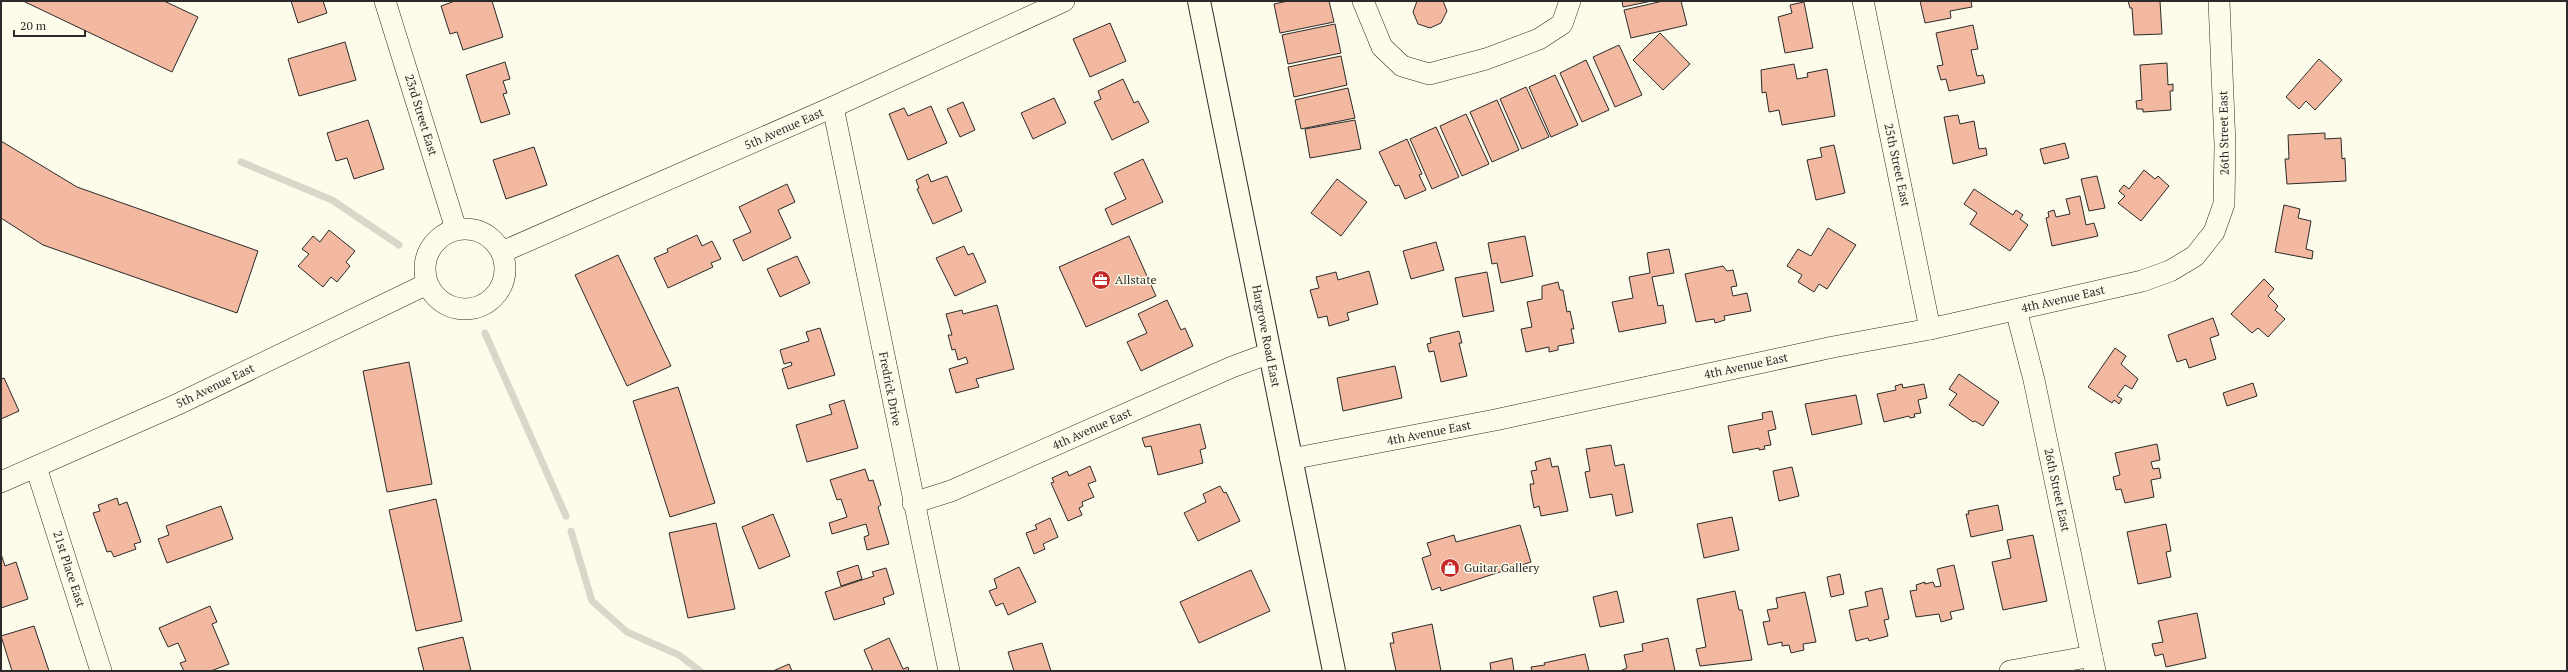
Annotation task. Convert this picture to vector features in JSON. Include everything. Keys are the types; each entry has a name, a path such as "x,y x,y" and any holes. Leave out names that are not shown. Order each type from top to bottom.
{"main road":[{"name":"Hargrove Road East","path":"1199,1 1334,671"}],"street":[{"name":"23rd Street East","path":"385,1 456,230"},
{"name":"5th Avenue East","path":"502,252 833,107 1064,1"},
{"path":"1363,1 1382,47 1402,66 1429,74 1486,59 1539,39 1562,24 1570,1"},
{"name":"25th Street East","path":"1863,1 1930,329"},
{"name":"26th Street East","path":"2195,256 2214,232 2224,204 2225,145 2219,1"},
{"name":"Fredrick Drive","path":"833,107 913,503 949,671"},
{"path":"470,229 483,233 494,241 502,252 505,267 503,282 496,296 484,305 470,310 455,308 443,303 427,284 425,270 426,257 433,244 443,235 456,230 470,229"},
{"name":"4th Avenue East","path":"1291,459 1495,420 1794,355 1930,329 2016,310 2142,281 2170,271 2195,256"},
{"name":"5th Avenue East","path":"1,482 176,405 427,284"},
{"name":"26th Street East","path":"2016,310 2034,380 2094,663"},
{"name":"4th Avenue East","path":"913,503 950,491 1232,367 1270,353"},
{"name":"21st Place East","path":"36,467 101,671"},
{"path":"2010,671 2094,663"}],"building":[{"path":"23,1 164,1 198,17 172,72"},
{"path":"291,1 323,1 327,13 298,23"},
{"path":"455,1 492,1 503,37 463,50 457,32 450,34 441,6"},
{"path":"1288,1 1329,1 1334,22 1280,33 1274,4"},
{"path":"1417,1 1443,1 1447,11 1441,23 1430,28 1418,24 1413,12"},
{"path":"1622,1 1652,1 1623,7"},
{"path":"1663,1 1681,1 1687,25 1631,38 1624,10"},
{"path":"1920,1 1971,1 1972,7 1950,11 1951,18 1925,23"},
{"path":"2128,1 2160,1 2162,34 2134,35 2132,8 2130,8"},
{"path":"1804,2 1813,48 1785,53 1778,17 1792,13 1790,5"},
{"path":"1110,23 1126,61 1090,77 1073,39"},
{"path":"1335,24 1341,53 1288,64 1282,35"},
{"path":"1973,25 1978,49 1971,50 1977,76 1983,75 1985,83 1949,91 1946,79 1941,80 1937,66 1943,65 1936,33"},
{"path":"1660,33 1690,64 1663,90 1633,60"},
{"path":"345,42 356,80 299,96 288,59"},
{"path":"1619,45 1642,95 1615,107 1593,57"},
{"path":"1341,56 1347,85 1294,97 1288,67"},
{"path":"2319,59 2342,80 2315,110 2306,101 2299,109 2286,97"},
{"path":"1586,60 1609,110 1582,122 1560,73"},
{"path":"505,62 510,79 503,81 507,93 503,94 510,114 481,123 466,75"},
{"path":"2167,63 2168,85 2173,84 2173,91 2170,91 2171,110 2143,112 2143,109 2137,109 2136,101 2142,100 2140,65"},
{"path":"1794,64 1797,79 1808,77 1807,73 1827,69 1835,116 1782,125 1779,110 1769,112 1766,92 1762,93 1761,70"},
{"path":"1555,75 1578,125 1551,137 1529,87"},
{"path":"1123,79 1134,103 1138,101 1149,122 1112,140 1094,102 1101,99 1098,91"},
{"path":"1526,87 1549,137 1522,149 1500,99"},
{"path":"1348,88 1355,118 1301,129 1295,100"},
{"path":"1054,98 1066,123 1033,139 1021,113"},
{"path":"1497,100 1519,150 1492,162 1470,112"},
{"path":"963,102 975,130 960,137 947,109"},
{"path":"931,106 947,143 908,160 889,114 904,108 908,116"},
{"path":"1466,114 1489,164 1462,176 1440,126"},
{"path":"1958,115 1960,124 1974,121 1979,149 1986,148 1987,155 1953,164 1944,117"},
{"path":"368,120 384,169 354,179 347,158 336,161 327,133"},
{"path":"1355,120 1361,149 1310,158 1305,129"},
{"path":"1436,127 1459,177 1432,189 1410,139"},
{"path":"2325,133 2325,139 2341,138 2342,159 2345,158 2346,181 2287,184 2285,159 2289,159 2288,135"},
{"path":"1407,139 1422,174 1419,175 1426,190 1405,199 1399,185 1395,186 1379,152"},
{"path":"1,141 77,187 258,251 237,313 43,245 1,218"},
{"path":"2065,143 2069,158 2044,164 2040,149"},
{"path":"1834,145 1845,193 1816,200 1807,160 1822,157 1820,148"},
{"path":"534,147 547,185 506,199 493,160"},
{"path":"1143,159 1163,202 1112,225 1105,209 1126,199 1114,173"},
{"path":"2144,170 2155,179 2158,176 2169,186 2141,221 2118,203 2125,196 2119,191 2124,185 2129,189"},
{"path":"928,174 931,182 947,176 962,211 933,224 917,189 919,188 916,180"},
{"path":"2097,176 2105,208 2089,211 2081,179"},
{"path":"1337,179 1367,202 1341,236 1311,213"},
{"path":"787,184 795,202 778,210 791,238 743,261 733,240 751,232 739,207"},
{"path":"1974,189 2013,215 2016,210 2023,215 2020,219 2028,225 2010,251 1970,224 1977,213 1964,204"},
{"path":"2080,196 2086,225 2094,223 2098,236 2052,246 2046,218 2049,217 2048,212 2054,210 2056,217 2070,214 2066,199"},
{"path":"2284,205 2300,209 2298,218 2311,221 2306,249 2313,251 2312,259 2275,252"},
{"path":"1828,228 1856,245 1827,289 1819,284 1814,292 1798,282 1802,275 1787,266 1798,249 1811,256"},
{"path":"329,230 355,251 346,262 350,266 337,282 331,277 323,287 298,266 309,254 302,249 313,236 320,242"},
{"path":"697,235 702,246 712,241 721,259 711,263 713,267 668,288 654,258 668,252 667,249"},
{"path":"1129,236 1156,296 1086,327 1059,267"},
{"path":"1525,236 1533,276 1501,283 1497,263 1492,264 1488,243"},
{"path":"1436,242 1444,270 1411,279 1403,251"},
{"path":"964,246 968,255 973,253 986,282 955,296 936,258"},
{"path":"1669,249 1674,273 1652,277 1658,306 1663,305 1666,323 1619,332 1612,302 1633,298 1629,277 1650,273 1647,253"},
{"path":"618,255 671,366 627,386 575,275"},
{"path":"797,256 810,283 780,297 767,269"},
{"path":"1723,266 1727,271 1733,270 1737,286 1731,287 1733,296 1747,293 1751,311 1724,316 1725,320 1715,323 1714,319 1696,322 1685,274"},
{"path":"1369,271 1378,304 1347,313 1349,320 1329,326 1327,316 1318,318 1310,290 1319,288 1316,277 1336,272 1338,280"},
{"path":"1487,272 1494,311 1463,317 1455,278"},
{"path":"2264,279 2274,289 2268,296 2278,306 2275,310 2285,319 2268,337 2258,328 2252,333 2231,314"},
{"path":"1558,282 1560,290 1563,290 1567,312 1570,311 1574,329 1571,329 1574,343 1558,346 1558,350 1549,352 1549,347 1526,352 1521,329 1532,327 1527,302 1542,299 1542,286"},
{"path":"1167,300 1181,330 1185,328 1193,346 1141,371 1127,342 1147,333 1138,314"},
{"path":"997,305 1014,369 976,379 979,387 956,393 949,369 968,363 966,357 958,360 955,349 952,350 948,335 952,335 946,314 962,310 963,314"},
{"path":"2213,318 2219,335 2210,338 2216,359 2189,368 2186,359 2177,362 2168,335"},
{"path":"820,328 835,375 788,389 782,369 792,365 791,362 784,364 780,350 809,341 806,332"},
{"path":"1459,331 1462,343 1459,343 1467,376 1441,382 1434,351 1429,352 1427,344 1431,343 1430,338"},
{"path":"2115,348 2126,356 2121,364 2138,379 2132,389 2125,385 2117,396 2122,399 2119,404 2114,400 2112,403 2088,387"},
{"path":"409,362 432,484 387,492 363,371"},
{"path":"1395,366 1402,398 1343,411 1337,378"},
{"path":"1959,374 1999,402 1983,426 1975,421 1973,422 1949,405 1957,394 1949,389"},
{"path":"4,378 19,411 1,419 1,379"},
{"path":"2253,383 2257,396 2227,406 2223,393"},
{"path":"1902,384 1903,388 1924,384 1927,398 1918,400 1921,413 1914,414 1915,417 1910,418 1909,416 1884,422 1877,394 1896,390 1895,386"},
{"path":"678,387 715,503 670,517 633,401"},
{"path":"1856,395 1862,424 1812,435 1805,404"},
{"path":"844,400 858,448 807,462 796,425 832,414 829,405"},
{"path":"1772,411 1776,429 1768,431 1771,445 1764,446 1765,449 1759,450 1759,448 1733,453 1728,426 1763,419 1762,413"},
{"path":"1200,424 1206,448 1200,450 1203,463 1158,475 1151,446 1145,447 1142,438"},
{"path":"2157,444 2160,460 2151,462 2153,469 2159,468 2161,478 2151,480 2154,497 2125,503 2121,489 2116,490 2113,477 2120,475 2115,453"},
{"path":"1611,445 1615,466 1624,464 1633,512 1616,516 1612,494 1590,498 1585,472 1590,471 1586,449"},
{"path":"1550,458 1552,467 1558,466 1568,511 1541,516 1539,506 1534,508 1530,484 1534,484 1531,471 1537,470 1535,462"},
{"path":"1090,466 1096,481 1088,484 1094,497 1082,502 1083,506 1079,508 1082,515 1068,521 1051,483 1054,482 1052,478 1067,471 1069,476"},
{"path":"1792,467 1799,496 1779,501 1773,471"},
{"path":"865,469 869,481 873,480 881,505 878,507 889,544 867,550 864,537 869,535 866,524 832,534 829,523 847,517 841,499 837,500 830,480"},
{"path":"1220,486 1224,493 1226,492 1240,521 1198,541 1184,513 1206,502 1203,494"},
{"path":"117,498 119,505 127,502 141,542 134,544 136,549 114,557 111,551 107,552 93,513 100,511 98,505"},
{"path":"436,499 462,621 416,631 389,510"},
{"path":"1998,505 2003,530 1971,537 1966,514 1969,514 1968,511"},
{"path":"221,506 233,539 167,563 158,539 169,535 166,526"},
{"path":"773,514 790,556 759,569 742,527"},
{"path":"1732,517 1739,550 1704,558 1697,524"},
{"path":"1050,518 1058,537 1043,544 1045,549 1034,554 1026,533 1037,529 1035,525"},
{"path":"716,523 735,609 688,618 669,533"},
{"path":"2166,524 2171,551 2166,552 2171,577 2138,584 2127,532"},
{"path":"1520,525 1531,562 1441,591 1440,587 1432,590 1422,558 1431,555 1427,543 1454,535 1456,542"},
{"path":"2033,535 2047,601 2003,610 1992,562 2011,558 2007,540"},
{"path":"1,554 5,566 16,562 28,599 1,608"},
{"path":"858,565 862,579 841,586 837,572"},
{"path":"1954,565 1964,609 1950,612 1952,619 1941,622 1939,614 1916,617 1910,591 1917,590 1916,585 1925,582 1925,584 1933,582 1935,587 1941,586 1937,569"},
{"path":"1019,567 1036,602 1008,615 1003,603 996,606 989,591 997,588 994,579"},
{"path":"886,568 894,594 883,598 885,604 834,620 825,592 874,576 872,572"},
{"path":"1251,570 1270,611 1199,643 1180,602"},
{"path":"1840,574 1844,594 1831,597 1827,577"},
{"path":"1882,588 1889,619 1884,620 1888,636 1869,641 1868,638 1856,641 1849,610 1868,606 1865,592"},
{"path":"1617,591 1624,622 1600,627 1593,597"},
{"path":"1735,591 1739,610 1742,610 1752,660 1700,666 1696,649 1706,647 1697,599"},
{"path":"1805,592 1816,642 1803,644 1804,650 1791,653 1789,645 1782,646 1782,642 1768,645 1763,622 1770,621 1767,610 1778,608 1776,598"},
{"path":"210,606 217,622 212,624 229,664 211,671 184,671 180,663 186,661 178,643 168,647 159,628"},
{"path":"2197,613 2206,658 2166,667 2163,654 2155,656 2152,644 2163,642 2158,621"},
{"path":"1432,624 1441,671 1396,671 1390,643 1394,643 1392,633"},
{"path":"34,626 49,671 12,671 1,636"},
{"path":"463,637 471,671 424,671 418,648"},
{"path":"889,638 903,669 908,667 909,671 873,671 864,650"},
{"path":"1668,638 1675,671 1620,671 1627,668 1624,655 1643,651 1642,644"},
{"path":"1042,643 1051,671 1014,671 1008,652"},
{"path":"1585,654 1589,671 1532,671 1531,667 1545,665 1544,663"},
{"path":"1512,658 1514,671 1491,671 1490,663"},
{"path":"789,664 792,671 773,671"}],"waterway":[{"path":"241,162 332,200 399,245"},
{"path":"485,333 566,516"},
{"path":"571,531 592,601 627,632 679,655 700,671"}],"place":[{"name":"Allstate","path":"1101,280"},
{"name":"Guitar Gallery","path":"1450,568"}]}
